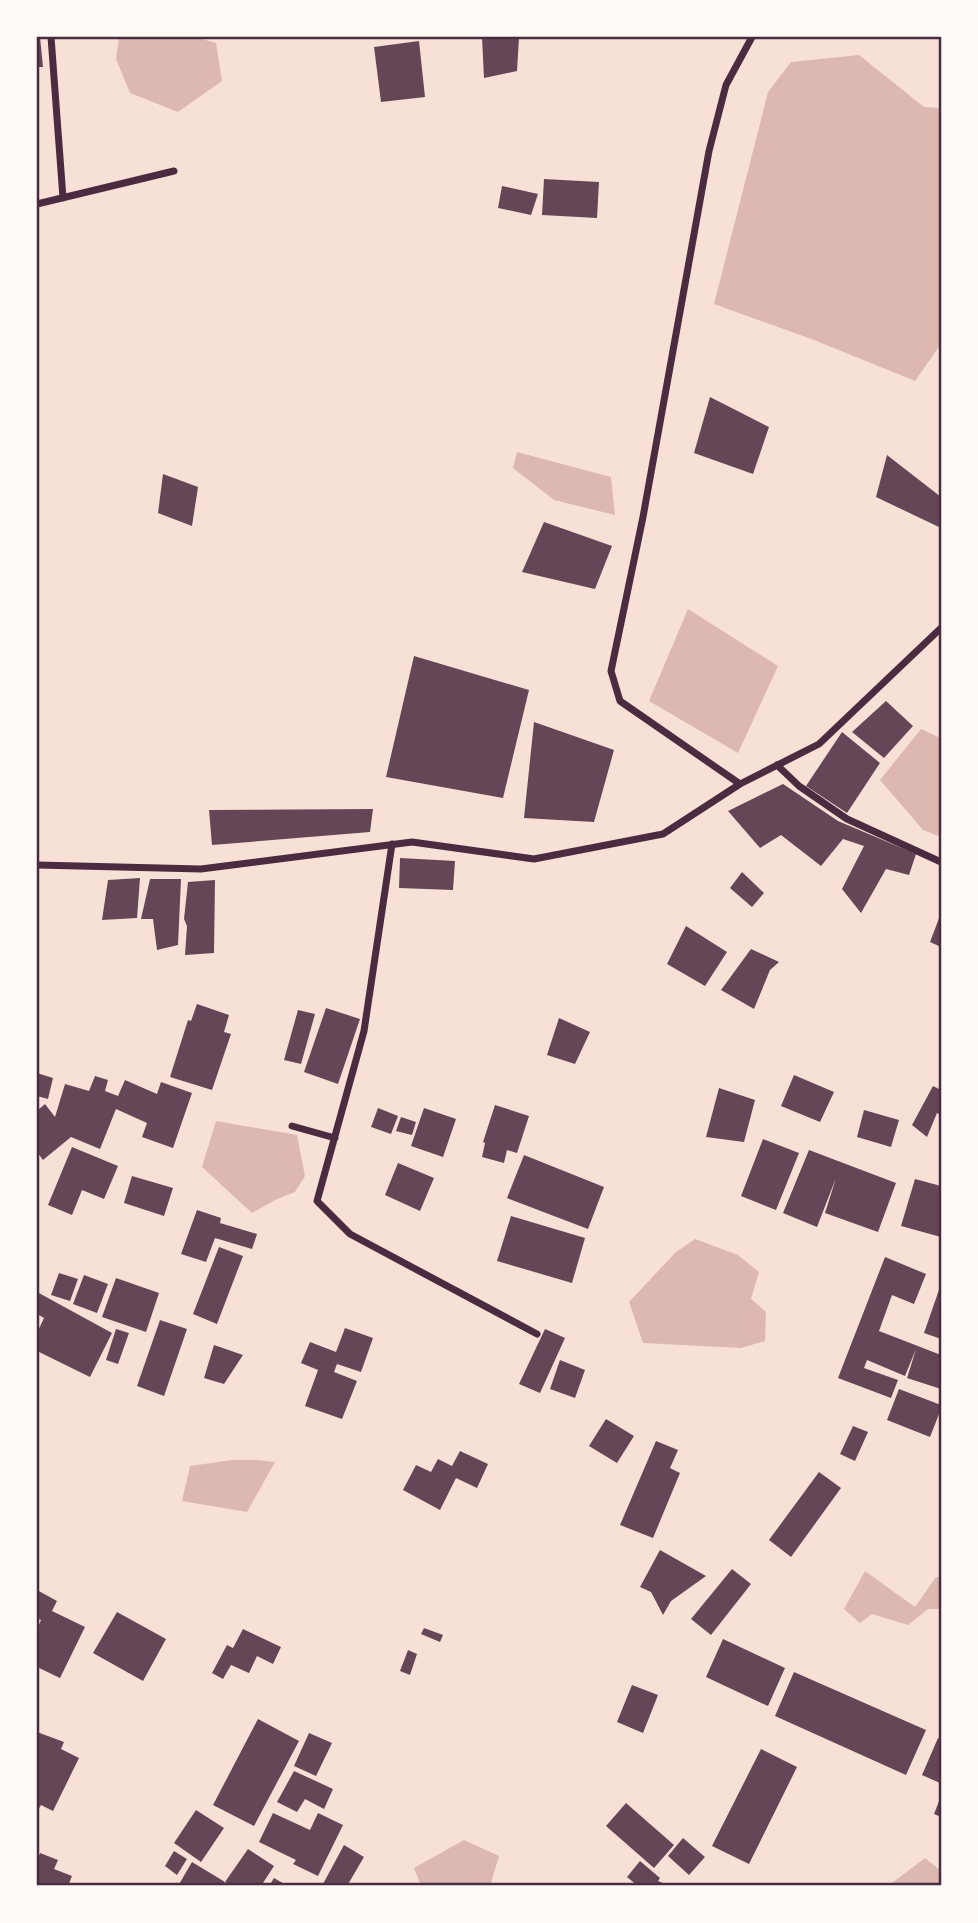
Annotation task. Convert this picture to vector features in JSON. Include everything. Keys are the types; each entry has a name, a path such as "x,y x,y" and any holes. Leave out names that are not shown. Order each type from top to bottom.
{"street":[{"path":"51,37 63,198"},
{"path":"740,784 620,701 611,671 643,517 709,151 726,85 752,37"},
{"path":"37,204 174,172"},
{"path":"37,865 201,869 411,842 534,859 663,834 740,784 819,744 941,628"},
{"path":"777,765 799,786 847,819 941,862"},
{"path":"392,844 365,1031 317,1201 350,1234 537,1334"},
{"path":"292,1126 335,1138"}],"shaded area":[{"path":"119,37 195,37 216,43 222,81 178,112 130,93 116,59"},
{"path":"859,55 924,107 941,108 941,344 915,381 814,340 714,304 768,92 791,62"},
{"path":"517,452 611,477 615,515 554,500 513,468"},
{"path":"688,609 778,666 738,753 649,701"},
{"path":"921,729 941,738 941,837 923,830 880,780"},
{"path":"216,1121 297,1135 305,1176 295,1192 252,1213 202,1167"},
{"path":"695,1239 738,1255 759,1272 751,1299 766,1312 765,1341 741,1348 643,1343 629,1302 676,1252"},
{"path":"232,1460 275,1462 247,1512 182,1501 190,1466"},
{"path":"865,1571 915,1607 936,1577 941,1578 941,1609 928,1609 908,1625 872,1614 860,1623 844,1609"},
{"path":"464,1840 499,1856 490,1886 421,1886 414,1868"},
{"path":"925,1858 941,1871 941,1886 888,1886"}],"building":[{"path":"37,37 40,37 43,67 37,67"},
{"path":"482,37 519,37 517,71 484,78"},
{"path":"419,41 425,97 381,102 374,47"},
{"path":"544,179 599,182 597,218 542,215"},
{"path":"502,186 538,194 531,215 498,208"},
{"path":"710,397 769,427 753,474 694,453"},
{"path":"887,455 941,497 941,528 876,497"},
{"path":"163,474 198,487 192,526 158,513"},
{"path":"544,522 612,546 595,589 522,572"},
{"path":"414,656 529,690 503,798 386,777"},
{"path":"886,701 913,726 884,758 852,732"},
{"path":"534,722 614,750 594,822 524,818"},
{"path":"842,732 880,763 847,813 806,786"},
{"path":"783,784 838,821 916,854 909,875 886,869 861,913 842,889 864,846 843,839 821,866 781,835 760,848 728,811"},
{"path":"373,809 370,832 212,845 209,810"},
{"path":"400,858 455,861 453,890 399,888"},
{"path":"742,872 764,893 752,907 730,888"},
{"path":"140,878 137,918 102,920 108,880"},
{"path":"150,879 181,879 178,945 157,950 153,919 141,919"},
{"path":"215,880 214,953 185,955 187,926 184,919 188,882"},
{"path":"941,913 941,947 930,942"},
{"path":"686,926 727,952 705,986 667,964"},
{"path":"751,949 779,962 770,970 754,1009 721,990"},
{"path":"197,1004 229,1015 224,1032 231,1034 212,1090 170,1077 188,1020 191,1021"},
{"path":"326,1008 360,1019 338,1084 304,1072"},
{"path":"298,1010 315,1014 301,1064 284,1060"},
{"path":"559,1018 590,1032 575,1064 547,1055"},
{"path":"37,1073 53,1078 48,1099 37,1096"},
{"path":"794,1075 834,1092 820,1122 781,1106"},
{"path":"95,1076 108,1080 105,1091 118,1096 125,1080 157,1094 161,1082 192,1093 173,1148 142,1137 147,1123 116,1109 100,1149 71,1137 43,1160 37,1152 37,1109 45,1104 55,1117 65,1084 89,1091"},
{"path":"933,1086 941,1090 941,1115 937,1113 927,1137 912,1125"},
{"path":"719,1088 755,1100 744,1142 706,1137"},
{"path":"495,1105 529,1116 517,1153 507,1150 504,1163 482,1157 483,1142"},
{"path":"378,1108 398,1116 391,1134 371,1127"},
{"path":"424,1108 456,1119 443,1157 411,1146"},
{"path":"864,1110 899,1120 891,1147 857,1137"},
{"path":"401,1117 416,1122 412,1135 396,1131"},
{"path":"763,1139 799,1153 776,1210 741,1196"},
{"path":"72,1147 118,1166 104,1199 82,1190 72,1215 48,1205"},
{"path":"809,1150 896,1183 878,1232 825,1213 836,1178 817,1227 783,1213"},
{"path":"524,1155 604,1187 588,1229 507,1198"},
{"path":"398,1163 434,1178 420,1211 385,1195"},
{"path":"132,1176 173,1188 164,1216 124,1203"},
{"path":"915,1179 941,1186 941,1237 901,1226"},
{"path":"197,1210 221,1218 220,1223 257,1234 252,1249 215,1238 206,1262 181,1254"},
{"path":"511,1216 585,1238 572,1283 497,1261"},
{"path":"219,1247 243,1256 217,1324 193,1314"},
{"path":"885,1257 926,1274 914,1304 892,1295 879,1331 941,1355 941,1389 907,1378 916,1349 905,1376 867,1360 864,1368 898,1380 891,1398 838,1378"},
{"path":"59,1273 78,1279 70,1301 51,1295"},
{"path":"84,1275 108,1284 97,1313 73,1304"},
{"path":"116,1278 159,1293 146,1332 102,1317"},
{"path":"941,1284 941,1339 924,1333"},
{"path":"37,1292 112,1333 90,1377 37,1351 37,1333 44,1318 37,1314"},
{"path":"160,1320 187,1329 164,1396 137,1386"},
{"path":"345,1328 373,1338 361,1372 337,1364 334,1372 357,1381 342,1419 305,1406 318,1370 301,1363 310,1342 336,1352"},
{"path":"116,1329 129,1333 118,1364 106,1360"},
{"path":"545,1329 565,1338 540,1393 519,1384"},
{"path":"214,1345 243,1355 224,1384 204,1378"},
{"path":"560,1360 585,1370 575,1398 550,1389"},
{"path":"899,1389 941,1405 930,1437 887,1420"},
{"path":"606,1419 634,1436 617,1463 589,1446"},
{"path":"853,1426 868,1432 855,1461 840,1454"},
{"path":"656,1441 678,1450 670,1468 680,1473 653,1538 620,1525"},
{"path":"460,1451 488,1464 477,1488 456,1478 440,1510 403,1490 416,1465 431,1472 438,1459 452,1466"},
{"path":"819,1472 841,1488 791,1557 769,1540"},
{"path":"660,1550 706,1576 671,1601 663,1615 651,1592 640,1587"},
{"path":"732,1569 751,1584 711,1635 691,1619"},
{"path":"37,1590 57,1601 52,1611 85,1627 60,1678 37,1667 37,1630 41,1620 37,1618"},
{"path":"117,1612 166,1639 143,1681 93,1653"},
{"path":"424,1628 443,1635 440,1642 421,1634"},
{"path":"243,1629 281,1647 273,1664 257,1656 249,1673 231,1665 223,1679 212,1673 227,1645 233,1648"},
{"path":"723,1639 785,1668 768,1706 706,1677"},
{"path":"408,1650 417,1654 410,1675 400,1671"},
{"path":"794,1672 926,1730 906,1775 775,1716"},
{"path":"632,1685 658,1695 643,1733 617,1722"},
{"path":"258,1719 299,1741 254,1826 213,1805"},
{"path":"37,1732 64,1742 61,1749 79,1758 53,1811 41,1805 37,1812"},
{"path":"309,1733 332,1743 316,1776 294,1766"},
{"path":"938,1738 941,1739 940,1783 922,1775"},
{"path":"761,1749 797,1767 749,1864 712,1846"},
{"path":"294,1771 333,1789 324,1809 305,1799 297,1812 277,1802"},
{"path":"941,1796 941,1817 934,1814"},
{"path":"626,1803 674,1845 654,1868 606,1826"},
{"path":"196,1810 224,1828 201,1862 174,1843"},
{"path":"273,1813 310,1830 318,1813 343,1825 318,1876 293,1864 296,1860 259,1842"},
{"path":"683,1838 705,1857 689,1875 668,1856"},
{"path":"344,1845 364,1857 347,1886 326,1886 323,1884"},
{"path":"248,1849 274,1866 261,1886 232,1886 225,1882"},
{"path":"174,1851 187,1859 177,1875 165,1866"},
{"path":"40,1853 58,1860 54,1869 72,1876 68,1886 47,1886 37,1882 37,1861"},
{"path":"640,1861 660,1878 658,1881 670,1886 638,1886 627,1877"},
{"path":"192,1862 225,1882 223,1886 178,1886"},
{"path":"274,1878 288,1886 269,1886"}]}
